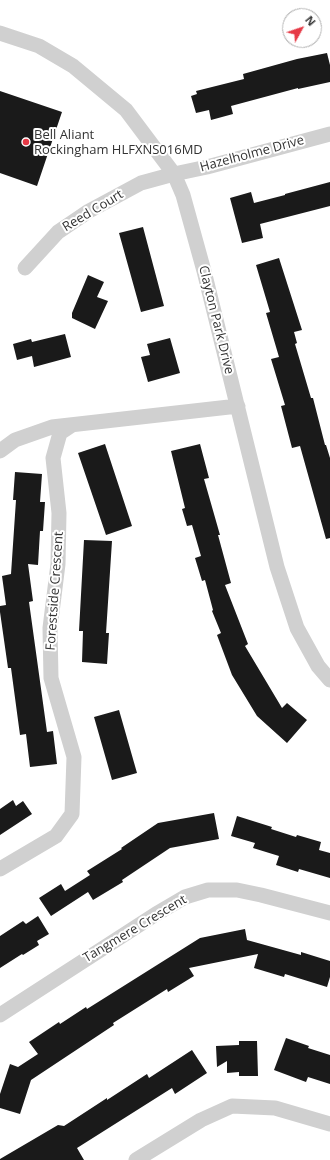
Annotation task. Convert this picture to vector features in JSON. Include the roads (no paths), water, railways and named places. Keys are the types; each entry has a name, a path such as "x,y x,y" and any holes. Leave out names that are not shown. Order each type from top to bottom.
{"street":[{"name":"Clayton Park Drive","path":"0,32 39,46 73,66 126,110 174,174 183,195 204,271 278,567 295,622 318,666 330,680"},
{"name":"Hazelholme Drive","path":"174,174 207,167 330,134"},
{"name":"Reed Court","path":"25,268 58,232 89,211 141,183 174,174"},
{"path":"0,451 15,440 52,427 238,406"},
{"name":"Forestside Crescent","path":"0,869 56,836 72,814 74,757 51,678 50,628 58,564 59,513 53,458 60,433 72,425"},
{"name":"Tangmere Crescent","path":"0,1015 156,914 185,897 197,893 208,890 236,890 330,913"},
{"path":"136,1160 201,1120 232,1106 275,1108 330,1124"}],"place":[{"name":"Bell Aliant Rockingham HLFXNS016MD","path":"26,142"}]}
